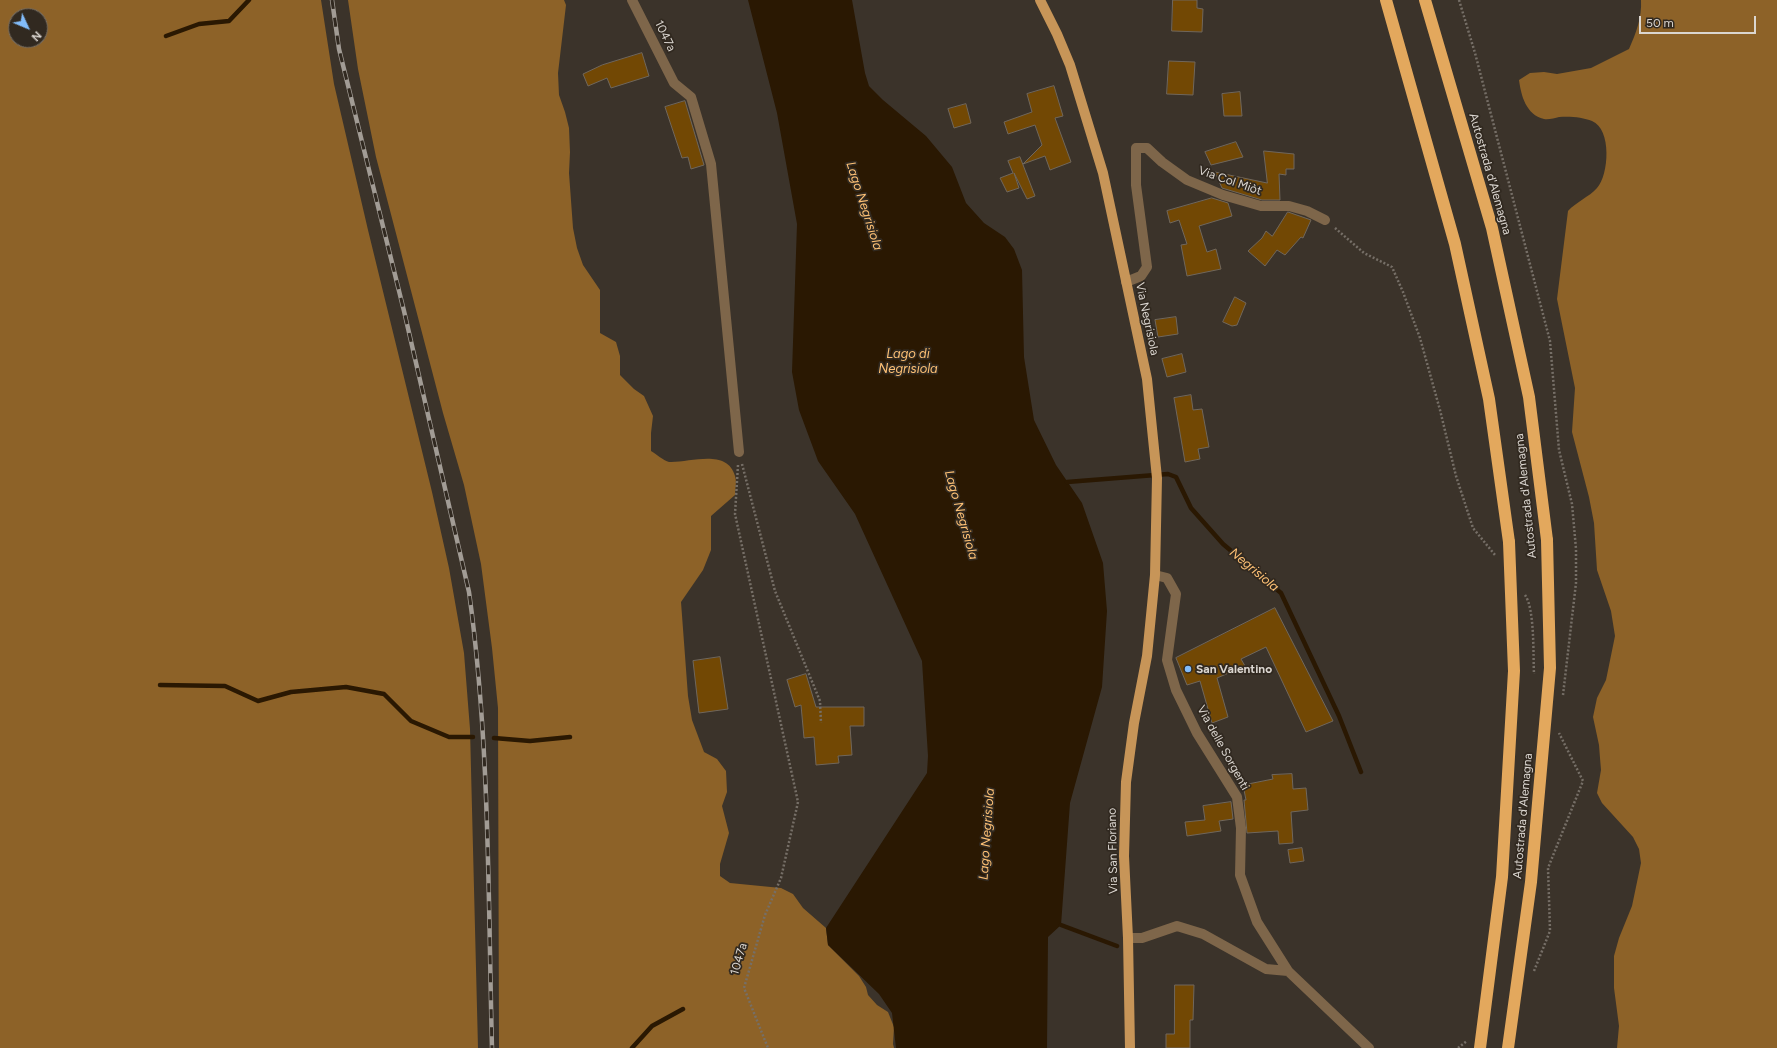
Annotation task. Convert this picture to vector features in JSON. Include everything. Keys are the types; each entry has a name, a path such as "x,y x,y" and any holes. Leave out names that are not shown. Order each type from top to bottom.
{"highway":[{"name":"Autostrada d'Alemagna","path":"1386,0 1455,244 1490,399 1509,542 1514,671 1503,870 1480,1048"},
{"name":"Autostrada d'Alemagna","path":"1425,0 1492,228 1529,396 1548,540 1550,668 1531,882 1508,1048"}],"main road":[{"name":"Via Negrisiola","path":"1040,0 1070,65 1103,174 1147,379 1157,475 1154,574 1147,656"},
{"name":"Via San Floriano","path":"1130,1048 1128,938 1124,856 1126,782 1134,723 1147,656"}],"street":[{"name":"1047a","path":"632,0 674,84 691,97 711,164 739,452"},
{"name":"Via Col Miòt","path":"1126,282 1141,276 1147,267 1136,185 1136,148 1147,148 1187,180 1223,195 1261,206 1289,206 1307,211 1325,220"},
{"name":"Via delle Sorgenti","path":"1154,574 1167,578 1176,594 1167,660 1176,690 1196,732 1237,797 1241,828 1240,875 1257,922 1288,971 1369,1048"},
{"path":"1128,938 1142,938 1177,926 1203,934 1266,969 1288,971"}],"path":[{"path":"739,452 775,591 820,701 821,723"},
{"name":"1047a","path":"739,452 735,514 798,802 781,878 765,915 744,988 768,1048"}],"shaded area":[{"path":"0,0 321,0 334,84 432,492 449,568 464,653 470,729 478,1048 0,1048"},
{"path":"348,0 564,0 566,5 558,73 559,95 569,128 569,173 573,228 577,248 583,265 600,290 600,333 616,342 620,356 620,375 634,389 644,396 653,416 651,451 669,462 707,459 724,462 731,467 736,478 735,495 711,516 711,550 703,570 681,602 688,696 692,720 704,752 717,759 726,771 727,792 722,806 729,833 720,864 720,876 730,883 781,888 793,894 803,908 826,928 828,945 859,976 866,987 868,995 877,1005 888,1012 894,1027 894,1048 499,1048 498,708 481,564 464,485 443,413 376,157 358,69"},
{"path":"1641,0 1777,0 1777,1048 1617,1048 1619,1026 1614,988 1614,956 1619,938 1632,906 1641,863 1639,849 1633,837 1602,803 1597,793 1601,770 1599,745 1593,717 1597,698 1606,680 1615,636 1611,611 1597,570 1594,523 1589,497 1572,432 1575,388 1557,299 1568,211 1594,191 1601,182 1606,163 1606,142 1603,133 1592,121 1571,117 1546,119 1538,117 1526,104 1521,92 1519,80 1530,73 1544,72 1557,74 1591,68 1629,49 1639,19"}],"water":[{"name":"Lago di Negrisiola","path":"748,0 852,0 865,73 869,86 883,100 926,136 952,167 966,203 984,223 1005,237 1014,249 1022,270 1024,357 1034,420 1056,465 1082,503 1103,563 1107,611 1102,687 1070,803 1061,925 1048,937 1047,1048 896,1048 892,1013 879,994 828,945 826,928 927,773 928,756 922,661 855,514 818,461 799,410 792,372 797,224 777,113"}],"building":[{"path":"1173,0 1197,0 1197,8 1203,9 1202,32 1172,31"},
{"path":"642,53 649,76 611,88 607,78 588,86 583,74 602,65"},
{"path":"1169,61 1195,62 1193,95 1167,94"},
{"path":"1054,86 1063,116 1055,118 1071,162 1050,170 1045,156 1023,164 1042,145 1035,125 1008,134 1004,122 1032,112 1027,94"},
{"path":"1240,92 1242,116 1224,116 1222,94"},
{"path":"685,101 704,165 691,169 688,157 682,158 665,107"},
{"path":"966,104 971,123 954,128 948,109"},
{"path":"1236,142 1243,157 1211,165 1205,152"},
{"path":"1264,151 1294,154 1294,169 1286,169 1286,175 1279,174 1280,200 1262,200 1222,188 1215,172 1267,183"},
{"path":"1020,157 1035,196 1027,199 1014,173 1019,188 1007,192 1000,178 1013,173 1008,161"},
{"path":"1212,198 1228,203 1232,216 1199,226 1207,252 1216,249 1221,269 1187,276 1181,245 1187,244 1179,220 1170,223 1167,211"},
{"path":"1288,212 1311,220 1303,238 1301,237 1285,255 1277,250 1265,266 1248,251 1262,238 1266,231 1272,236"},
{"path":"1235,297 1246,303 1237,325 1232,326 1223,322"},
{"path":"1176,317 1178,334 1158,337 1155,320"},
{"path":"1182,354 1186,372 1167,377 1162,359"},
{"path":"1191,395 1193,410 1202,409 1209,447 1198,449 1200,459 1185,462 1174,398"},
{"path":"1275,608 1333,721 1306,732 1266,647 1241,659 1245,666 1217,678 1228,717 1212,723 1200,681 1187,685 1176,658"},
{"path":"720,657 728,709 699,713 693,661"},
{"path":"806,674 816,707 864,707 864,726 850,726 852,755 838,756 839,763 816,765 814,737 804,738 801,705 795,707 787,680"},
{"path":"1292,774 1293,789 1306,788 1308,810 1291,812 1293,843 1279,844 1278,831 1247,833 1244,800 1246,800 1243,785 1273,779 1272,775"},
{"path":"1231,802 1233,819 1219,821 1221,831 1187,836 1185,822 1205,820 1203,806"},
{"path":"1302,848 1304,861 1290,863 1288,850"},
{"path":"1175,985 1194,985 1193,1020 1190,1020 1190,1048 1166,1048 1166,1034 1174,1034"}],"waterway":[{"path":"166,36 199,24 229,21 249,0"},
{"name":"Negrisiola","path":"1067,482 1168,474 1176,477 1191,508 1223,544 1281,593 1339,716 1361,772"},
{"path":"160,685 225,686 258,701 291,692 346,687 384,694 411,721 449,737 473,737"},
{"path":"494,738 530,741 570,737"},
{"path":"1061,925 1117,946"},
{"path":"632,1048 652,1026 683,1009"}],"railway":[{"path":"332,0 339,49 404,311 469,592 481,706 487,820 492,1048"}],"place":[{"name":"San Valentino","path":"1188,669"}],"water label":[{"name":"Lago Negrisiola","path":"864,206"},
{"name":"Lago Negrisiola","path":"961,515"},
{"name":"Lago Negrisiola","path":"987,834"}]}
